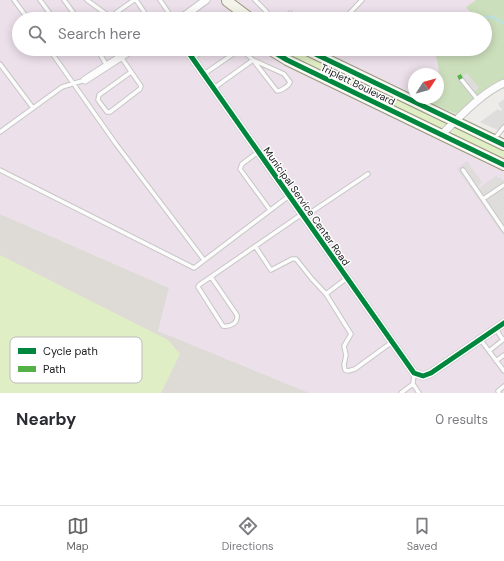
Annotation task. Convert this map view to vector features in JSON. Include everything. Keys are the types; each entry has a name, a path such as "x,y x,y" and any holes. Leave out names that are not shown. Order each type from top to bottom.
{"main road":[{"path":"226,0 234,12"},
{"path":"226,0 242,12"},
{"name":"Triplett Boulevard","path":"280,56 504,165"},
{"name":"Triplett Boulevard","path":"327,56 455,122 504,145"}],"street":[{"path":"190,12 206,0"},
{"path":"85,80 121,57"},
{"name":"Municipal Service Center Road","path":"193,58 414,373"},
{"path":"441,135 478,100 504,83"},
{"path":"414,373 421,376 429,375 504,322"}],"lane":[{"path":"14,0 23,12"},
{"path":"40,0 49,12"},
{"path":"64,0 73,12"},
{"path":"87,0 103,12"},
{"path":"117,12 135,0 144,12"},
{"path":"160,0 168,12"},
{"path":"255,0 267,12"},
{"path":"351,12 362,0"},
{"path":"54,56 152,193 204,260"},
{"path":"101,56 107,66"},
{"path":"204,74 229,56"},
{"path":"249,56 277,91 280,91 290,84 284,74 253,60"},
{"path":"121,57 141,86 140,89 110,112 107,112 98,100 99,95 131,72"},
{"path":"214,88 253,60"},
{"path":"0,64 33,108"},
{"path":"461,79 478,100"},
{"path":"0,131 62,87 85,80"},
{"path":"494,140 504,127"},
{"path":"258,152 242,164 240,169 270,210"},
{"path":"0,170 194,268 289,196"},
{"path":"463,170 504,230"},
{"path":"211,277 237,315 238,319 228,326 223,326 198,287 199,285 255,246 368,174"},
{"path":"483,199 504,185"},
{"path":"255,246 271,270 292,259 296,259 326,294 351,334 344,346 346,355 344,365 345,370 348,371 356,369 392,342"},
{"path":"326,294 347,278"},
{"path":"488,350 504,339 495,329"},
{"path":"480,339 504,372"},
{"path":"496,361 504,355"},
{"path":"414,373 413,384 419,393"},
{"path":"401,393 413,384"},
{"path":"499,393 498,391 504,386"}],"shaded area":[{"path":"0,0 476,0 466,7 470,12 242,12 228,2 234,12 12,12 12,56 283,56 504,165 504,393 307,393 158,331 169,288 0,214"},
{"path":"321,56 436,56 439,68 408,68 408,94"},
{"path":"467,73 479,88 471,95 459,79"},
{"path":"504,99 504,133 480,122 498,109 500,111 502,110 498,104"},
{"path":"467,161 482,182 478,186 479,188 496,176 504,180 504,236 457,169"},
{"path":"0,214 169,288 158,331 309,393 0,393"}],"green space":[{"path":"476,0 504,0 504,89 496,83 458,114 432,104 444,104 444,68 438,68 436,56 492,56 492,12 470,12 466,7"},
{"path":"290,56 312,56 446,122 440,129"},
{"path":"456,126 504,149 504,159 454,135 452,130"},
{"path":"0,255 168,340 180,354 161,393 0,393"}],"waterway":[{"path":"492,18 504,23"}],"marked path":[{"path":"459,75 461,79"}],"cycle path":[{"path":"191,56 414,373 423,376 431,373 504,323"},
{"path":"280,56 504,165"},
{"path":"320,56 504,145"}]}
